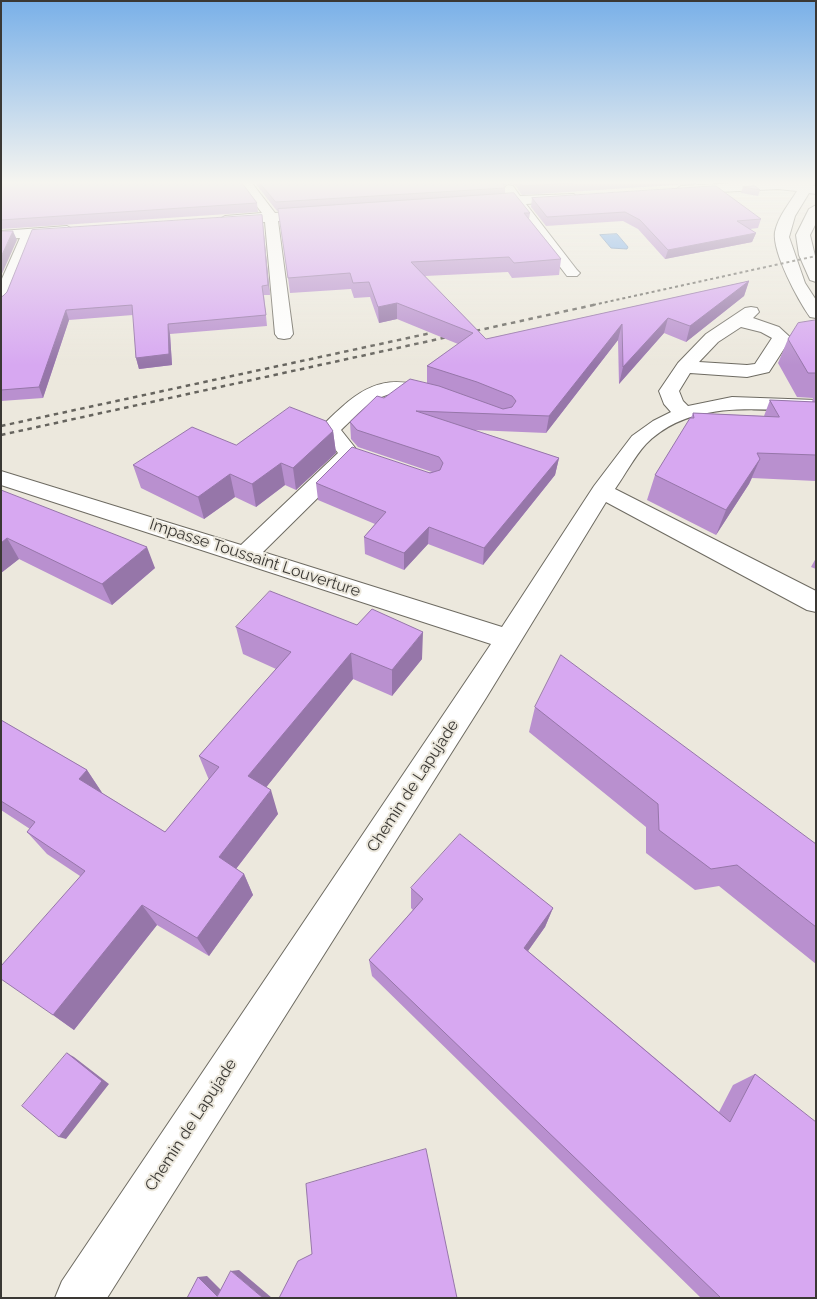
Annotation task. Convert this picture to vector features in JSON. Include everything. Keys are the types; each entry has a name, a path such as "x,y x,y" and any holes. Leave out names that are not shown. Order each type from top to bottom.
{"street":[{"path":"1,301 25,244"},
{"path":"274,244 284,334"},
{"path":"549,244 572,273"},
{"path":"785,244 797,283 816,313"},
{"path":"805,244 806,256 816,277"},
{"path":"797,283 816,283"},
{"path":"684,413 674,404 669,391 685,367 712,338 752,311"},
{"path":"685,367 747,371 762,368 770,353 782,338 777,332 754,323 736,322"},
{"path":"246,555 358,457 320,427 370,393 392,386 416,388 459,403"},
{"name":"Chemin de Lapujade","path":"79,1298 509,639 602,491 639,440 660,425 684,413 732,404 816,406"},
{"name":"Impasse Toussaint Louverture","path":"1,478 509,639"},
{"path":"602,491 816,604"}],"water":[{"path":"607,244 625,244 628,247 627,249 611,248"}],"building":[{"path":"1,244 7,244 1,257"},
{"path":"27,244 264,244 268,285 262,286 266,315 168,324 169,354 136,358 132,305 66,310 39,387 1,390 1,297 7,292"},
{"path":"283,244 549,244 561,259 514,263 509,257 411,262 486,339 749,281 690,326 668,318 623,367 622,324 549,416 416,411 559,458 484,548 429,527 404,553 364,537 386,512 316,483 352,447 430,473 440,470 443,463 439,457 357,430 350,422 377,396 384,398 410,379 439,386 503,409 512,407 516,401 512,396 477,382 427,366 473,333 397,303 378,307 369,282 353,283 350,273 288,278"},
{"path":"662,244 701,244 668,250"},
{"path":"816,320 816,373 808,373 788,339 798,323"},
{"path":"770,400 816,402 816,455 757,453 760,459 726,510 655,475 690,418 694,418 693,413 779,417"},
{"path":"290,407 326,421 333,431 293,468 281,463 252,484 230,474 198,497 133,465 192,427 236,445"},
{"path":"1,490 147,547 102,584 7,538 1,543"},
{"path":"270,591 357,625 372,609 423,632 392,670 351,653 248,776 271,790 219,857 244,874 197,938 142,905 53,1015 1,979 1,966 85,871 27,832 35,822 1,801 1,720 87,770 79,779 165,832 219,767 199,756 291,652 236,627"},
{"path":"561,655 816,844 816,927 737,865 711,869 659,830 658,804 535,707"},
{"path":"460,834 553,908 524,948 730,1122 755,1074 816,1122 816,1298 721,1298 369,960 423,899 411,888"},
{"path":"67,1053 102,1081 59,1137 22,1106"},
{"path":"426,1149 457,1298 279,1298 298,1261 312,1254 306,1184"},
{"path":"231,1271 263,1298 187,1298 198,1277 217,1296"}],"railway":[{"path":"593,305 816,256"},
{"path":"1,435 598,304"},
{"path":"1,426 431,333"}]}
